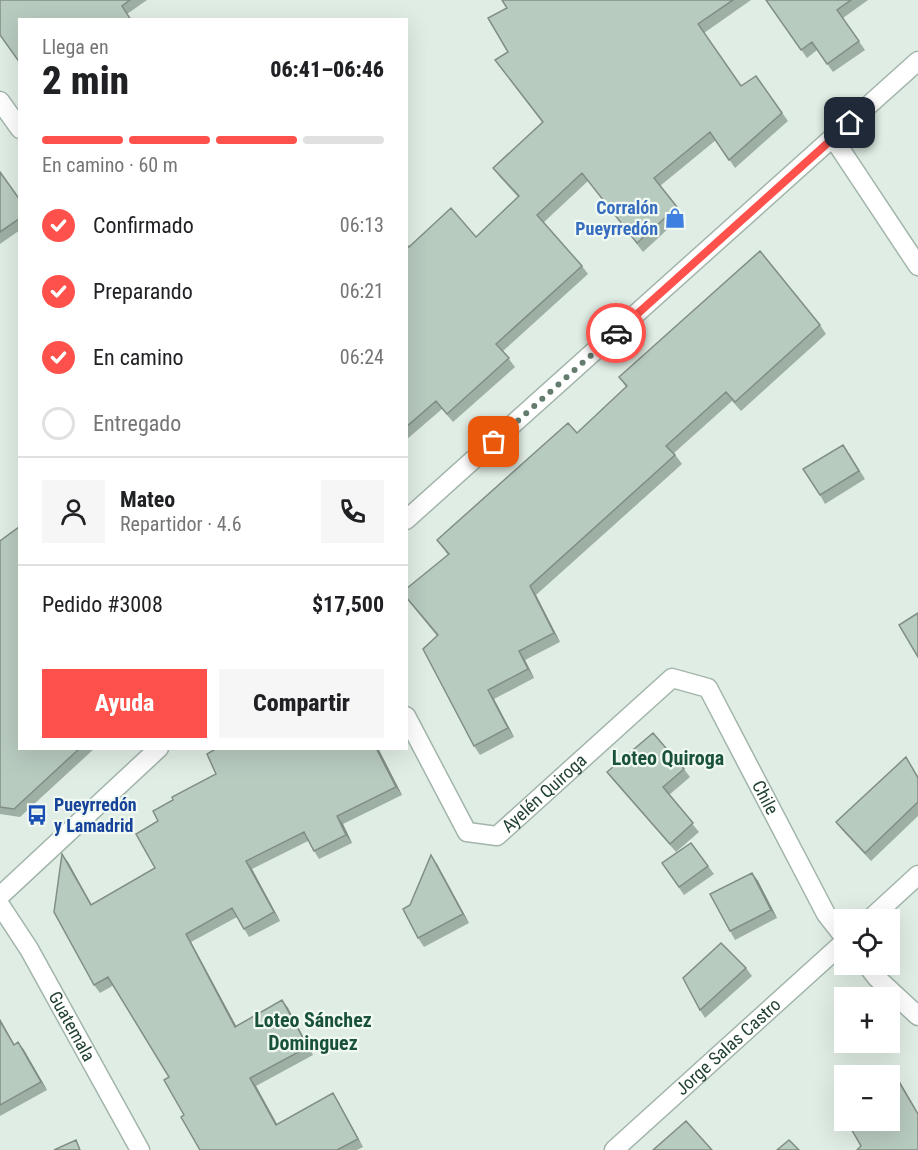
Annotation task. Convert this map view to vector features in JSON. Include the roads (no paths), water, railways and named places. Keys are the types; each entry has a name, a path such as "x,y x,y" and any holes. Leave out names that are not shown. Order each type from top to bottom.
{"street":[{"path":"408,518 918,61"},
{"path":"0,101 18,126"},
{"path":"833,138 918,266"},
{"name":"Ayelén Quiroga","path":"408,720 466,832 497,836 672,678"},
{"name":"Chile","path":"672,678 708,688 826,914 834,925"},
{"path":"0,896 157,750"},
{"path":"881,909 918,875"},
{"name":"Guatemala","path":"0,905 28,949 140,1150"},
{"name":"Jorge Salas Castro","path":"614,1150 834,951"},
{"path":"875,975 918,1016"}],"place":[{"name":"Corralón Pueyrredón","path":"675,218"},
{"name":"Pueyrredón y Lamadrid","path":"37,815"}],"district":[{"name":"Loteo Quiroga","path":"668,758"},
{"name":"Loteo Sánchez Dominguez","path":"313,1032"}]}
